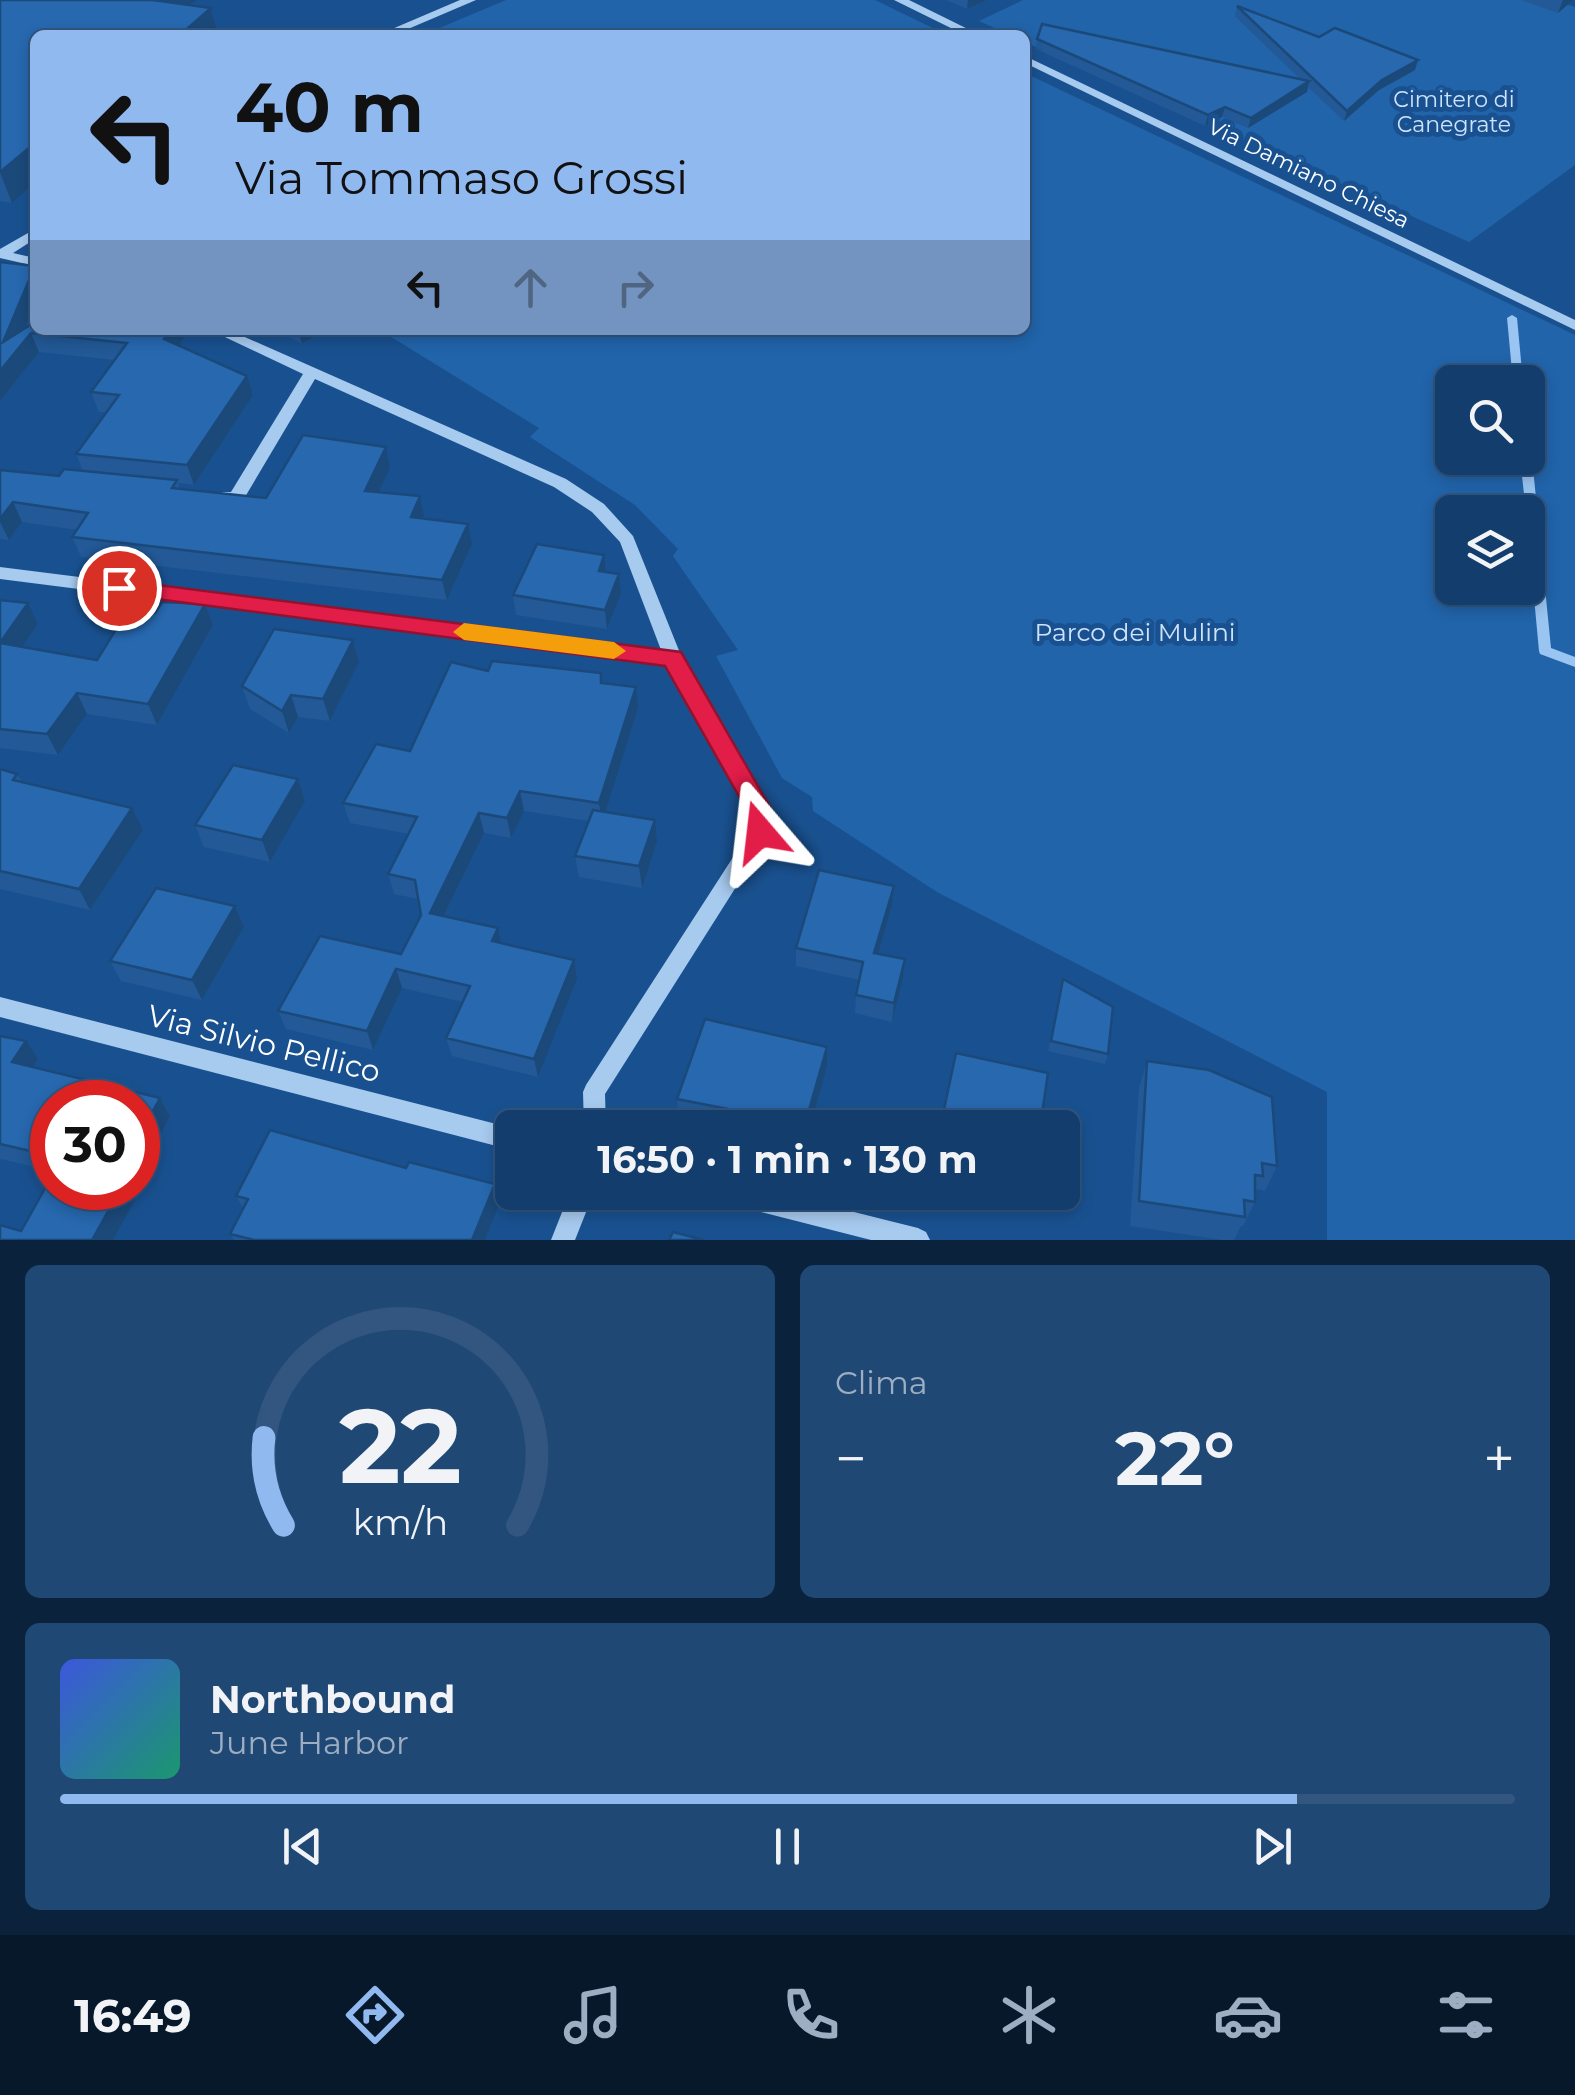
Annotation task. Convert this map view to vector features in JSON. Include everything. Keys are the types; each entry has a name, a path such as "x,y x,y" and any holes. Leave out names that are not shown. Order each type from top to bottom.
{"street":[{"path":"396,30 470,0"},
{"path":"900,0 963,30"},
{"name":"Via Damiano Chiesa","path":"1030,61 1575,326"},
{"path":"1,254 30,236"},
{"path":"1,254 30,261"},
{"path":"229,335 560,483 598,508 628,540 673,658 761,814 760,832 594,1092 594,1110"},
{"path":"197,494 236,498 312,371"},
{"path":"0,572 673,658"},
{"name":"Via Silvio Pellico","path":"0,1007 495,1135"},
{"path":"563,1240 575,1210"},
{"path":"798,1210 918,1240"}],"green space":[{"path":"506,0 875,0 937,30 435,30"},
{"name":"Cimitero di Canegrate","path":"1023,0 1554,0 1575,7 1575,165 1469,242 1030,44 1030,30 999,30 979,21"},
{"name":"Parco dei Mulini","path":"1030,75 1575,335 1575,1240 1327,1240 1327,1092 937,892 813,811 812,797 782,778 716,656 738,650 673,556 678,549 635,505 530,437 539,428 388,335 1030,335"}],"building":[{"path":"0,0 153,0 211,8 186,30 30,30 30,147 0,172"},
{"path":"1237,6 1319,37 1335,28 1418,60 1382,80 1347,111"},
{"path":"1042,24 1309,81 1251,118 1225,107 1208,115 1037,39"},
{"path":"0,262 30,265 30,278 3,342 30,325 30,334 0,371"},
{"path":"50,335 167,335 164,339 247,376 187,465 76,454 119,395 91,392 127,343"},
{"path":"303,435 386,447 365,491 420,496 411,517 468,524 442,580 72,537 88,513 13,502 0,519 0,470 59,476 64,469 177,480 172,488 266,498"},
{"path":"537,544 604,555 599,571 619,574 605,610 513,595"},
{"path":"0,600 28,603 0,643"},
{"path":"162,602 205,604 148,704 77,693 47,734 0,729 0,643 97,660 128,610 155,613"},
{"path":"274,629 353,640 323,699 291,695 282,711 242,686"},
{"path":"492,661 601,673 601,683 636,687 599,803 520,791 507,818 479,813 430,913 498,928 492,941 574,960 534,1059 446,1038 470,986 396,969 367,1031 278,1011 320,936 401,954 421,915 415,880 388,874 417,817 343,803 376,744 410,751 451,662 488,671"},
{"path":"233,765 298,779 262,840 195,825"},
{"path":"0,769 17,774 13,780 132,808 79,889 0,871"},
{"path":"593,810 655,820 639,866 575,856"},
{"path":"819,870 894,886 874,953 905,959 894,1003 856,995 863,962 796,948"},
{"path":"156,888 235,906 192,980 110,961"},
{"path":"1063,979 1113,1007 1108,1054 1051,1041"},
{"path":"705,1019 827,1047 809,1110 733,1110 677,1099"},
{"path":"0,1036 26,1041 12,1062 86,1080 30,1080 30,1151 0,1144"},
{"path":"956,1053 1048,1073 1043,1110 944,1110"},
{"path":"1147,1061 1209,1070 1272,1097 1277,1166 1262,1163 1263,1176 1255,1175 1255,1202 1244,1200 1245,1217 1139,1201"},
{"path":"270,1130 406,1168 409,1162 495,1184 472,1240 254,1240 230,1234 248,1199 236,1196"},
{"path":"33,1210 109,1210 92,1240 0,1240 0,1225 21,1231"},
{"path":"673,1232 704,1240 669,1240"}],"waterway":[{"path":"1512,318 1516,365"},
{"path":"1528,475 1545,651 1575,662"}],"slow traffic":[{"path":"464,632 614,651"}],"route":[{"path":"119,588 673,658 761,814 760,832"}]}
